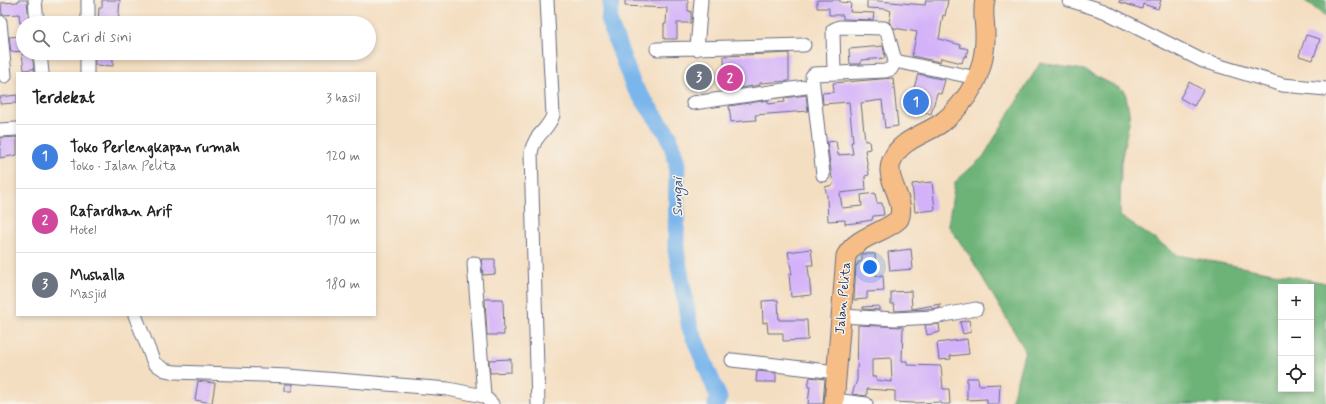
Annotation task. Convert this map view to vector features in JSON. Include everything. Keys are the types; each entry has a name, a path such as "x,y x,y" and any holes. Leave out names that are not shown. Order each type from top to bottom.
{"highway":[{"name":"Jalan Pelita","path":"834,402 842,316 845,260 848,253 858,242 893,224 899,219 901,214 900,201 891,176 891,161 903,146 913,138 944,121 956,110 964,101 977,78 985,49 985,0"}],"street":[{"path":"35,0 36,16"},
{"path":"88,0 88,16"},
{"path":"538,404 531,153 535,138 551,122 553,115 547,0"},
{"path":"697,49 701,0"},
{"path":"1069,0 1104,11 1203,61 1283,85 1326,89"},
{"path":"0,22 7,76"},
{"path":"823,175 812,76 814,74 885,71 891,69 895,61 887,31 884,28 839,27 833,30 834,73"},
{"path":"657,49 804,45"},
{"path":"39,72 40,60"},
{"path":"87,60 87,72"},
{"path":"895,61 977,78"},
{"path":"693,103 813,86"},
{"path":"0,130 16,129"},
{"path":"135,316 154,363 166,370 175,372 289,376 448,389 488,400 474,264"},
{"path":"842,316 895,319 934,317 976,308"},
{"path":"732,360 836,372"},
{"path":"834,402 866,404"}],"green space":[{"path":"1304,0 1326,0 1326,17"},
{"path":"1040,63 1084,70 1125,91 1130,118 1121,162 1120,216 1178,255 1326,283 1326,404 1011,404 1025,350 971,258 948,225 955,182 983,157"}],"building":[{"path":"18,0 27,0 28,16 19,16 19,14 2,15 1,3 18,2"},
{"path":"102,0 120,0 119,16 98,16 99,8 102,8"},
{"path":"625,0 688,0 688,11 691,11 691,23 677,23 677,39 664,39 664,24 666,24 667,8 625,6"},
{"path":"817,0 840,0 840,2 851,3 850,12 874,13 873,20 843,19 843,15 829,15 829,8 817,8"},
{"path":"867,0 925,5 926,0 948,0 945,16 943,15 939,39 961,45 960,47 968,49 966,57 964,56 962,63 941,58 940,62 912,56 917,32 894,28 889,22 891,11 886,9 867,8"},
{"path":"1120,0 1161,0 1158,9 1143,4 1142,9 1119,2"},
{"path":"1306,35 1320,39 1313,60 1299,56"},
{"path":"16,36 16,52 11,52 9,37"},
{"path":"883,46 885,58 861,60 861,64 850,64 849,49"},
{"path":"789,53 789,81 760,83 760,85 725,90 724,56"},
{"path":"23,60 33,60 34,69 24,70"},
{"path":"95,60 113,60 113,66 95,65"},
{"path":"691,68 707,69 707,85 691,85"},
{"path":"918,74 945,80 941,94 937,93 931,114 920,111 925,95 913,91"},
{"path":"893,78 898,126 885,128 882,100 861,103 865,141 869,141 870,149 865,150 869,175 865,176 866,190 840,193 842,208 862,206 861,195 875,193 877,203 882,203 884,215 873,216 872,220 845,224 845,220 828,221 827,196 825,187 833,185 827,142 836,141 838,155 853,154 851,142 853,142 849,102 823,104 822,93 834,92 833,83"},
{"path":"1189,82 1203,90 1194,106 1180,98"},
{"path":"16,95 16,103 0,104 0,97"},
{"path":"806,95 808,111 755,115 756,120 731,122 729,106 768,100 768,104 785,102 784,98"},
{"path":"16,137 16,155 0,158 0,138"},
{"path":"932,182 935,210 915,212 912,184"},
{"path":"811,249 813,265 808,265 811,295 791,297 789,274 792,274 788,252"},
{"path":"911,249 913,269 890,271 888,252"},
{"path":"862,254 875,254 876,276 883,275 884,291 867,292 867,299 854,300 856,265 858,265 858,262 862,262"},
{"path":"481,259 495,259 495,274 483,275"},
{"path":"911,291 912,309 940,304 940,308 895,311 894,304 891,304 891,292"},
{"path":"485,299 503,299 504,335 487,335"},
{"path":"778,300 779,320 807,320 808,340 783,341 783,333 768,333 767,322 763,323 762,301"},
{"path":"879,306 879,310 863,309 863,307"},
{"path":"969,320 971,332 963,334 960,322"},
{"path":"939,324 940,332 927,335 925,325"},
{"path":"858,325 903,327 902,361 907,361 907,365 941,366 943,389 949,389 950,404 941,404 941,402 895,402 895,391 867,389 867,396 852,394 857,380","holes":["891,358 892,382 876,380 876,377 872,377 872,359"]},
{"path":"967,339 969,354 950,356 951,359 939,360 937,343"},
{"path":"511,359 511,372 490,373 489,360"},
{"path":"757,371 776,373 776,382 756,382"},
{"path":"810,377 825,379 823,404 808,404 810,387 808,387"},
{"path":"967,378 978,378 979,385 1000,384 999,404 987,404 987,399 967,400"},
{"path":"198,381 215,383 212,403 195,400"},
{"path":"285,384 292,384 292,391 285,391"}],"waterway":[{"name":"Sungai","path":"611,0 609,21 633,85 669,136 677,163 676,250 690,328 719,398 716,404"}],"place":[{"name":"Mushalla","path":"699,77"},
{"name":"Rafardhan Arif","path":"730,78"},
{"name":"Toko Perlengkapan rumah","path":"916,102"}]}
